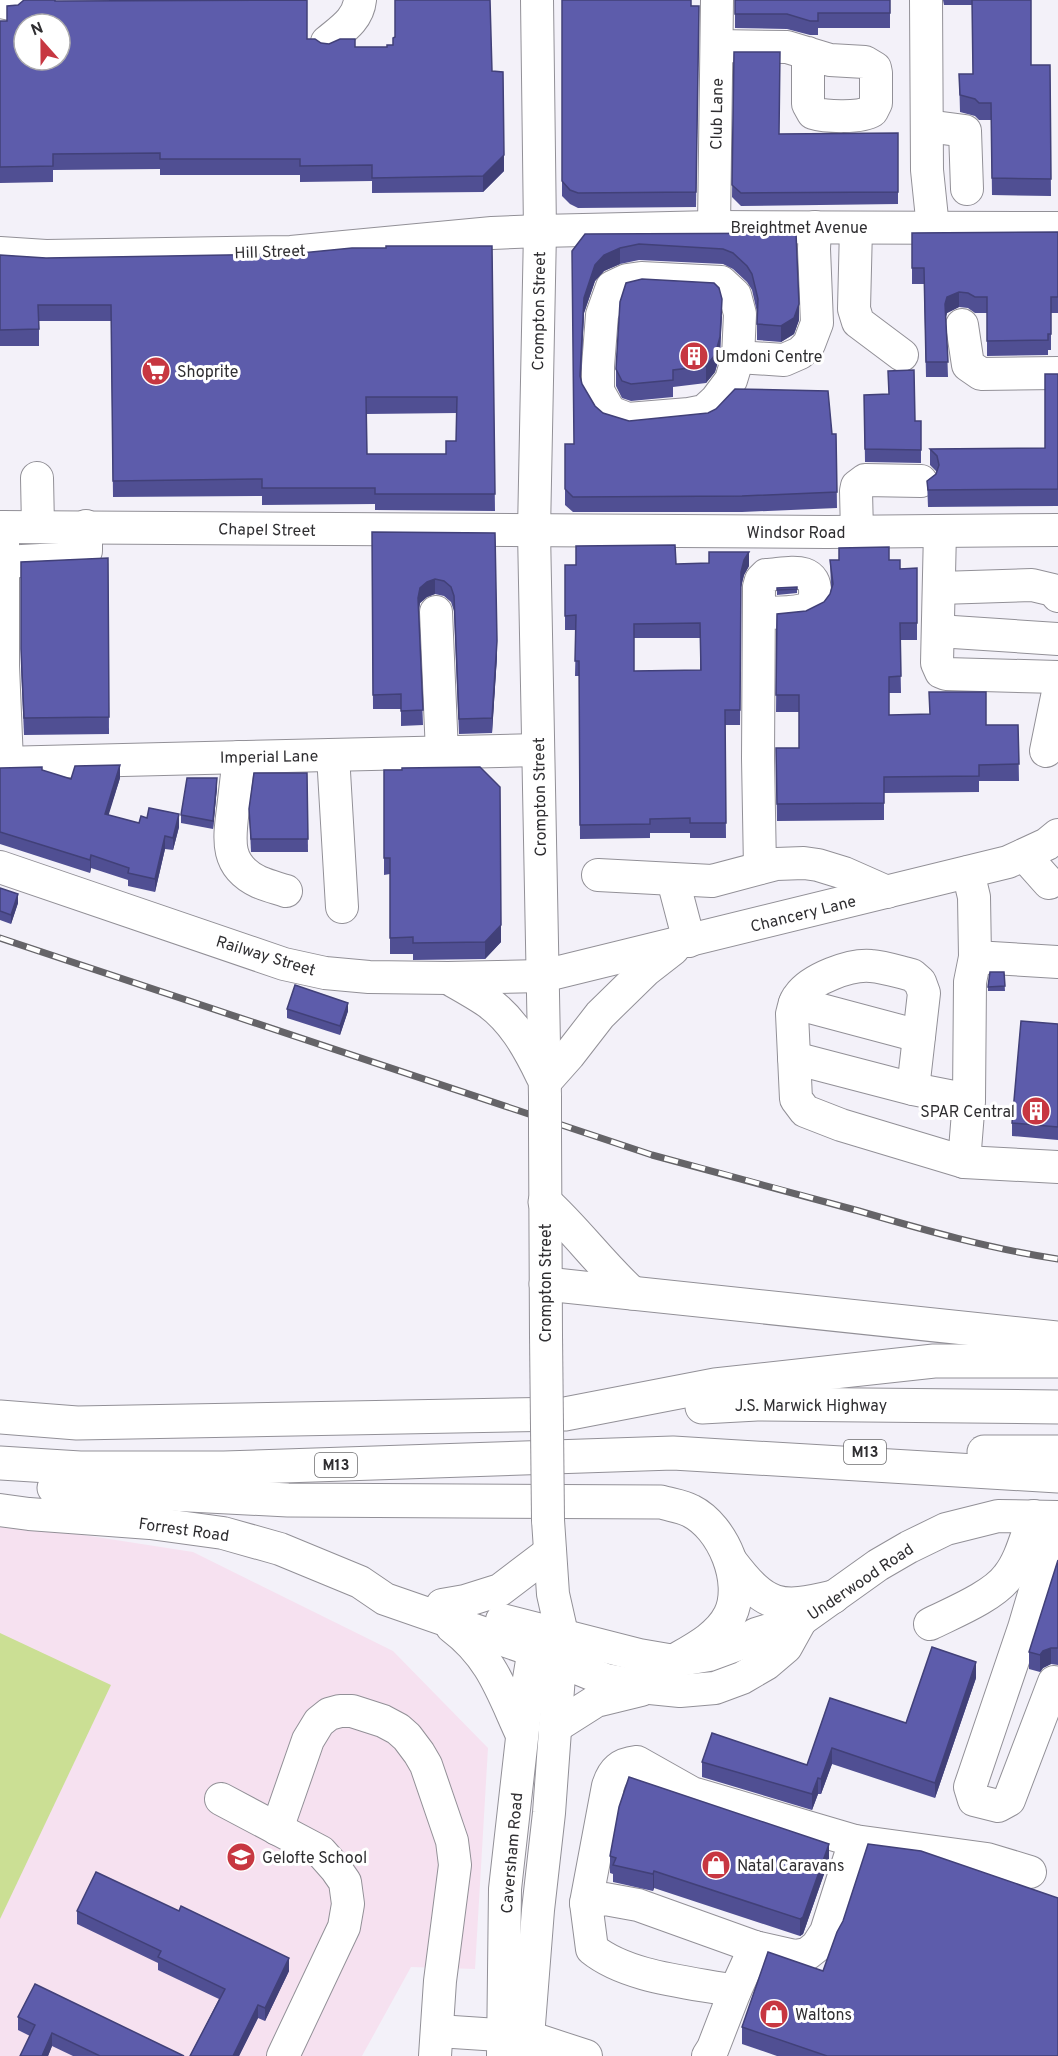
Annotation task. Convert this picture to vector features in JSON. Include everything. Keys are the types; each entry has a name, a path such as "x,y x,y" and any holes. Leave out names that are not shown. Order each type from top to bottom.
{"highway":[{"path":"545,1190 569,1224 632,1293"},
{"path":"546,1284 1058,1338"},
{"path":"0,1417 77,1423 565,1413 715,1385 922,1362 1058,1361"},
{"name":"J.S. Marwick Highway","path":"565,1413 757,1404 1058,1407"},
{"name":"M13","path":"0,1463 80,1468 224,1468 673,1453 1058,1452"},
{"path":"673,1453 1058,1476"},
{"path":"0,1484 143,1494 288,1500 661,1502 692,1511 702,1518 713,1531 731,1562 756,1590 773,1601 797,1605 833,1597"},
{"path":"674,1660 702,1645 730,1614 737,1590 731,1562"}],"street":[{"path":"327,42 351,22 359,8 360,0"},
{"name":"Crompton Street","path":"537,0 540,231 534,531 545,1089 548,1520 553,1594 548,1644"},
{"name":"Club Lane","path":"714,227 717,0"},
{"path":"926,0 927,170 933,228"},
{"path":"717,46 787,47 808,53"},
{"path":"927,126 965,130 967,189"},
{"name":"Breightmet Avenue","path":"540,231 714,227 1058,228"},
{"path":"738,357 784,360 800,353 809,344 817,323 815,227"},
{"path":"856,228 854,309 856,317 858,322 902,355"},
{"name":"Hill Street","path":"0,253 46,256 291,252 492,233 540,231"},
{"path":"641,278 720,282 735,295 740,314 738,357 731,380 716,400 704,411 628,419 610,412 598,392 598,366 602,315 612,286 641,278"},
{"path":"962,325 967,362 975,372 981,374 1058,373"},
{"path":"37,478 38,526"},
{"path":"857,532 856,491 860,483 865,480 921,481"},
{"path":"3,562 79,558 86,551 86,526"},
{"path":"1,527 3,762"},
{"name":"Chapel Street","path":"1,527 534,531"},
{"name":"Windsor Road","path":"534,531 1058,530"},
{"path":"940,531 937,663 941,672 1058,677"},
{"path":"940,588 1032,585 1053,590 1058,596"},
{"path":"436,612 442,753"},
{"path":"759,613 760,868"},
{"path":"938,631 1058,639"},
{"path":"1046,751 1058,692"},
{"name":"Imperial Lane","path":"3,762 538,750"},
{"path":"333,755 342,907"},
{"path":"239,757 229,831 233,854 243,870 258,881 286,891"},
{"name":"Chancery Lane","path":"543,976 968,872 1024,855 1047,844 1058,835"},
{"path":"1024,855 1049,883"},
{"path":"598,875 712,881 776,864 818,865 844,873 887,892"},
{"name":"Railway Street","path":"0,867 284,964 336,974 448,978 543,976"},
{"path":"964,1162 969,1100 970,982 975,957 974,897 968,872"},
{"path":"545,1089 600,1015 646,970 685,942 673,879"},
{"path":"975,957 1058,962"},
{"path":"913,1089 924,993 920,982 912,975 871,966 852,967 831,974 805,989 795,1003 792,1014 796,1099 805,1111 841,1125 964,1162 1058,1167"},
{"path":"448,978 487,1001 516,1029 531,1053 545,1089"},
{"path":"795,1003 919,1036"},
{"path":"794,1058 913,1089 969,1100"},
{"name":"Forrest Road","path":"0,1510 150,1523 223,1533 280,1549 360,1582 385,1599 442,1612 548,1644"},
{"name":"Underwood Road","path":"548,1644 611,1649 674,1660 710,1655 739,1644 756,1634 801,1620 878,1565 909,1546 946,1529 998,1516 1050,1518"},
{"path":"930,1624 982,1598 1008,1578 1017,1561 1050,1518"},
{"path":"1050,1518 1050,1540 1024,1628 970,1787 974,1800 998,1806 1009,1800 1054,1682"},
{"path":"523,1736 499,1681 484,1657 442,1612 465,1601 500,1590 550,1552 563,1586 583,1621 611,1649"},
{"name":"Underwood Road","path":"548,1644 606,1680 680,1691 715,1688 742,1678 766,1664 786,1647 801,1620"},
{"name":"Caversham Road","path":"516,2046 555,1727 548,1644"},
{"name":"Caversham Road","path":"516,2046 505,1889 528,1685 548,1644"},
{"path":"555,1727 596,1701 650,1688"},
{"path":"277,1829 308,1740 320,1722 329,1714 352,1711 383,1721 398,1729 407,1737 426,1765 454,1854 455,1865 440,1981 450,2044 516,2046 586,2056"},
{"path":"735,1990 641,1972 603,1958 592,1948 586,1903 608,1786 612,1774 627,1763 637,1762 692,1793 855,1840 987,1859 1030,1872"},
{"path":"221,1799 321,1852 345,1882 348,1904 344,1928 283,2056"},
{"path":"586,1903 605,1899 638,1905 755,1947 795,1956 807,1954 817,1946 826,1932 855,1840"},
{"path":"708,2056 755,1947"}],"shaded area":[{"name":"Gelofte School","path":"0,1522 193,1552 393,1651 488,1748 475,1969 411,1967 362,2056 0,2056"}],"green space":[{"path":"0,1633 111,1685 0,1919"}],"building":[{"path":"24,0 307,0 307,39 329,44 340,39 355,39 355,47 387,47 387,45 393,45 395,37 395,0 490,0 492,71 503,72 504,155 483,176 372,178 372,165 300,166 300,159 160,159 160,153 53,154 53,166 0,167 0,21 7,21 7,6 18,5"},
{"path":"562,0 691,0 691,6 699,6 696,192 578,193 570,190 562,181"},
{"path":"735,0 890,0 890,13 818,13 818,21 810,21 787,14 735,14"},
{"path":"972,0 1031,0 1031,65 1050,65 1051,179 992,178 991,103 979,103 975,99 960,95 959,74 973,74"},
{"path":"734,52 780,52 779,134 898,133 898,192 741,193 732,185"},
{"path":"1058,232 1058,297 1051,297 1051,334 1048,334 1048,340 987,341 987,297 975,297 959,292 947,297 945,304 948,362 926,362 924,268 912,268 912,233"},
{"path":"796,233 799,304 794,318 781,326 757,324 758,299 752,274 733,253 723,249 639,244 620,248 604,255 595,265 584,298 580,376 595,406 603,413 629,421 708,413 716,409 735,389 828,391 832,434 836,434 837,492 742,496 573,497 565,489 565,444 574,444 572,251 585,234"},
{"path":"386,246 492,246 495,494 375,494 375,488 262,488 262,479 113,481 111,305 38,305 39,329 0,330 0,255 46,258 291,254 352,248 386,248","holes":["366,397 457,397 456,441 446,441 446,454 367,454"]},
{"path":"642,279 714,283 719,288 722,299 720,337 715,355 706,366 673,370 673,380 631,384 622,381 616,369 620,302 626,283"},
{"path":"914,370 915,421 921,421 921,450 865,449 864,395 889,394 888,371"},
{"path":"1045,374 1058,374 1058,489 928,490 927,481 936,474 939,465 937,456 930,449 1045,448"},
{"path":"372,532 495,533 497,641 492,718 459,719 454,596 451,587 444,581 435,579 420,588 418,598 423,710 401,711 401,694 373,695"},
{"path":"675,545 676,564 709,563 709,552 749,552 741,572 740,710 725,710 726,823 690,823 690,818 650,819 650,824 580,825 579,661 575,661 576,615 565,616 565,565 576,565 576,546","holes":["700,623 701,670 634,671 634,624"]},
{"path":"889,547 889,560 900,560 900,569 917,568 917,623 900,623 901,676 889,677 889,715 930,714 929,692 986,692 986,725 1018,725 1019,764 979,765 979,776 884,777 884,803 777,804 776,748 799,748 799,695 776,695 777,614 806,611 824,602 833,584 830,560 839,560 839,548"},
{"path":"108,558 109,717 24,718 21,562"},
{"path":"797,587 797,589 777,590 777,588"},
{"path":"120,765 105,814 139,823 141,816 147,818 149,808 179,814 173,838 165,836 155,879 128,873 129,868 91,855 90,860 0,832 0,768 42,767 42,770 71,779 75,766"},
{"path":"480,767 500,787 501,925 485,942 413,943 413,937 390,938 390,858 384,858 384,770"},
{"path":"254,773 307,773 308,839 251,839 249,809"},
{"path":"187,778 217,778 213,821 181,815"},
{"path":"0,888 18,894 11,915 0,911"},
{"path":"990,972 1004,972 1005,986 988,987"},
{"path":"295,985 348,1003 340,1026 287,1009"},
{"name":"SPAR Central","path":"1021,1021 1058,1024 1058,1127 1012,1123"},
{"path":"1058,1560 1058,1648 1043,1651 1040,1655 1029,1652"},
{"path":"932,1647 976,1662 935,1783 832,1748 821,1779 818,1778 812,1794 702,1762 712,1733 807,1765 830,1698 906,1723"},
{"name":"Natal Caravans","path":"629,1777 829,1844 803,1917 800,1919 654,1871 653,1874 613,1865 616,1858 610,1856 619,1807"},
{"path":"868,1844 921,1851 1058,1898 1058,2056 827,2056 742,2027 768,1952 823,1971 843,1921"},
{"path":"96,1872 179,1911 181,1906 289,1958 265,2008 258,2005 233,2056 190,2056 225,1989 158,1957 161,1951 77,1911"},
{"path":"35,1984 184,2056 100,2056 52,2033 42,2056 20,2056 35,2025 18,2017"}],"railway":[{"path":"0,938 652,1155 958,1238 1058,1259"}],"place":[{"name":"Umdoni Centre","path":"694,356"},
{"name":"Shoprite","path":"156,371"},
{"name":"SPAR Central","path":"1036,1111"},
{"name":"Gelofte School","path":"241,1857"},
{"name":"Natal Caravans","path":"716,1865"},
{"name":"Waltons","path":"774,2014"}]}
